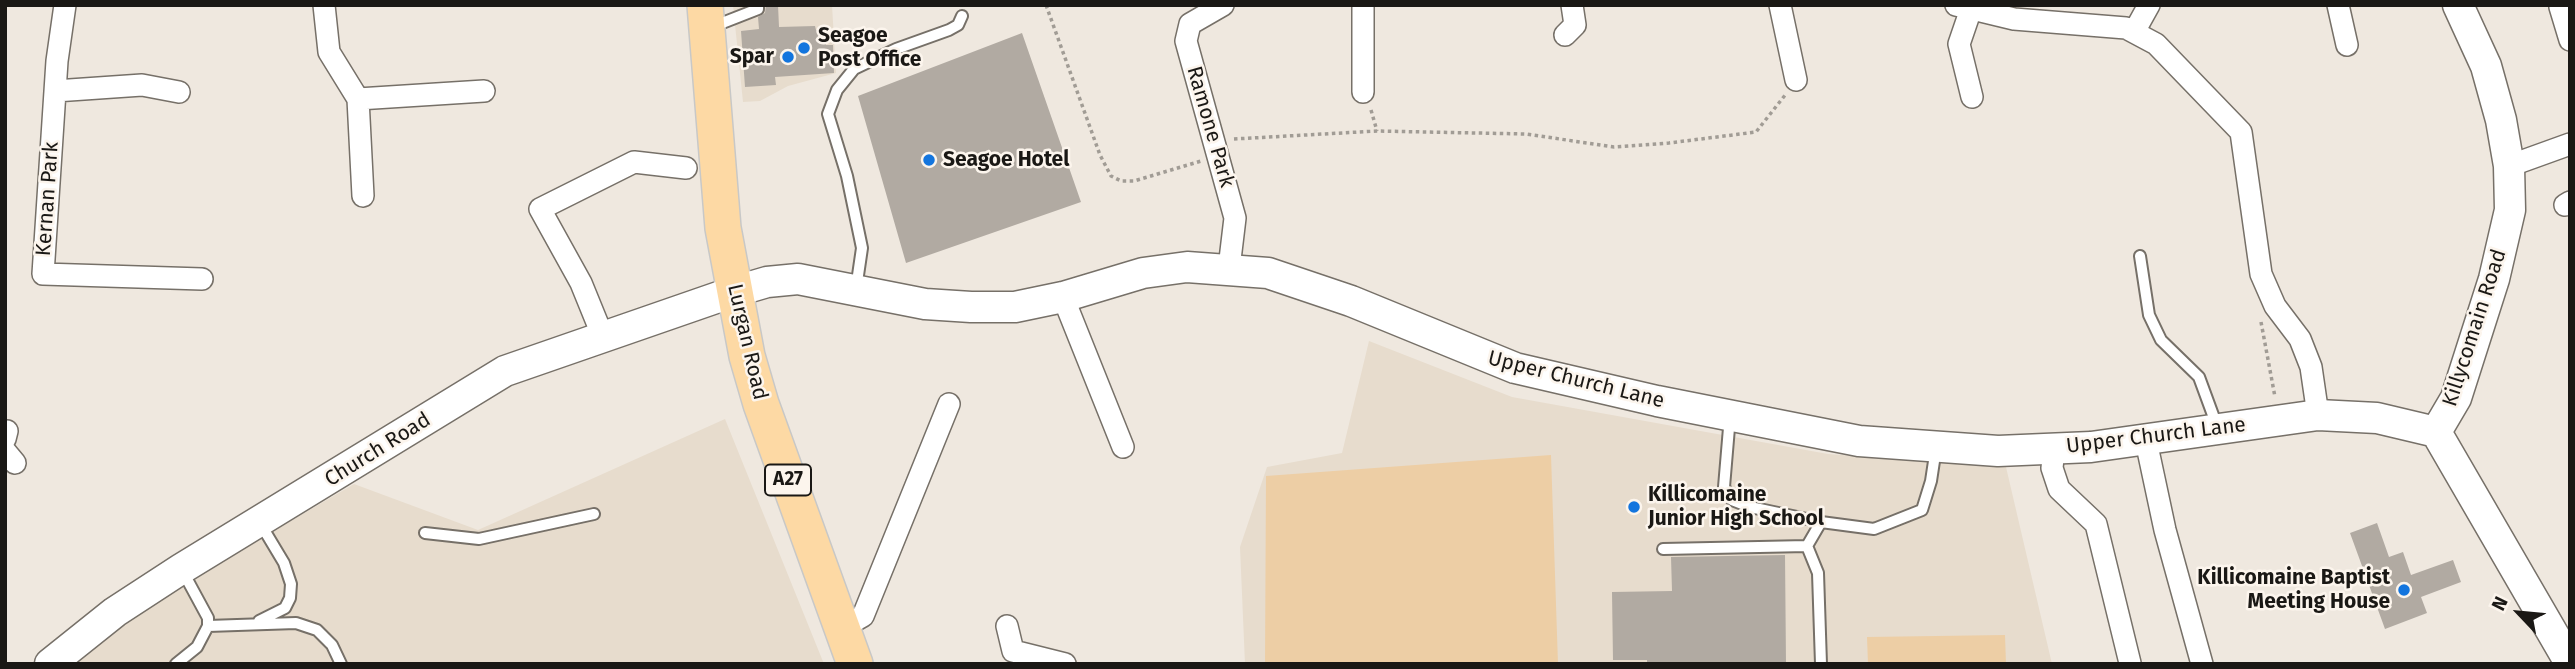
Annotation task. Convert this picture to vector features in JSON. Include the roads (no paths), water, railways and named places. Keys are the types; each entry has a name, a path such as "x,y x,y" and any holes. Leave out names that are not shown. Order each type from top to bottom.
{"main road":[{"name":"Lurgan Road","path":"706,17 721,201 733,292 761,404 855,664"}],"street":[{"name":"Kernan Park","path":"65,5 55,91 43,274 202,279"},
{"path":"324,5 329,51 358,99 363,196"},
{"name":"Ramone Park","path":"1223,5 1190,24 1186,41 1235,218 1229,268"},
{"path":"1363,5 1363,92"},
{"path":"1565,35 1575,25 1572,5"},
{"path":"1780,5 1796,80"},
{"path":"2134,32 2149,5"},
{"path":"2338,5 2347,45"},
{"name":"Killycomain Road","path":"2458,5 2486,66 2509,166 2510,210 2494,279 2456,398 2436,432 2570,663"},
{"path":"1972,97 1959,44 1963,7 2014,19 2126,28 2156,44 2241,132 2261,274 2275,306 2300,339 2311,367 2318,415"},
{"path":"2560,7 2570,40"},
{"path":"55,91 142,86 179,92"},
{"path":"358,99 484,92"},
{"path":"2509,166 2570,144"},
{"path":"603,337 581,283 540,209 634,162 686,169"},
{"name":"Upper Church Lane","path":"733,292 767,282 798,279 925,304 1015,307 1063,297 1143,272 1187,267 1229,268 1268,274 1305,285 1515,368 1730,416 1859,441 1998,451 2054,449 2146,441 2318,415 2377,418 2436,432"},
{"name":"Church Road","path":"50,664 115,612 181,569 505,372 733,292"},
{"path":"1063,297 1124,447"},
{"path":"842,628 863,616 949,404"},
{"path":"2146,441 2165,530 2202,664"},
{"path":"2054,449 2052,468 2059,489 2096,524 2107,596 2130,663"},
{"path":"1007,626 1013,651 1065,664"}],"lane":[{"path":"706,17 758,9 758,5"},
{"path":"856,289 862,248 847,176 828,114 832,102 837,90 854,69 896,49 948,30 958,25 962,16"},
{"path":"2140,256 2149,315 2161,340 2199,377 2218,429"},
{"path":"1730,416 1724,487 1732,500 1750,508 1821,522 1874,529 1922,510 1931,481 1936,448"},
{"path":"425,533 479,539 594,514"},
{"path":"1807,545 1821,522"},
{"path":"250,625 278,614 290,598 290,584 284,563 260,523"},
{"path":"1663,550 1807,545"},
{"path":"1807,545 1818,573 1821,664"},
{"path":"176,664 197,647 208,626 208,618 181,569"},
{"path":"208,626 296,623 317,630 332,645 341,664"}],"place":[{"name":"Seagoe Post Office","path":"804,48"},
{"name":"Spar","path":"788,57"},
{"name":"Seagoe Hotel","path":"929,160"},
{"name":"Killicomaine Junior High School","path":"1634,507"},
{"name":"Killicomaine Baptist Meeting House","path":"2404,590"}]}
